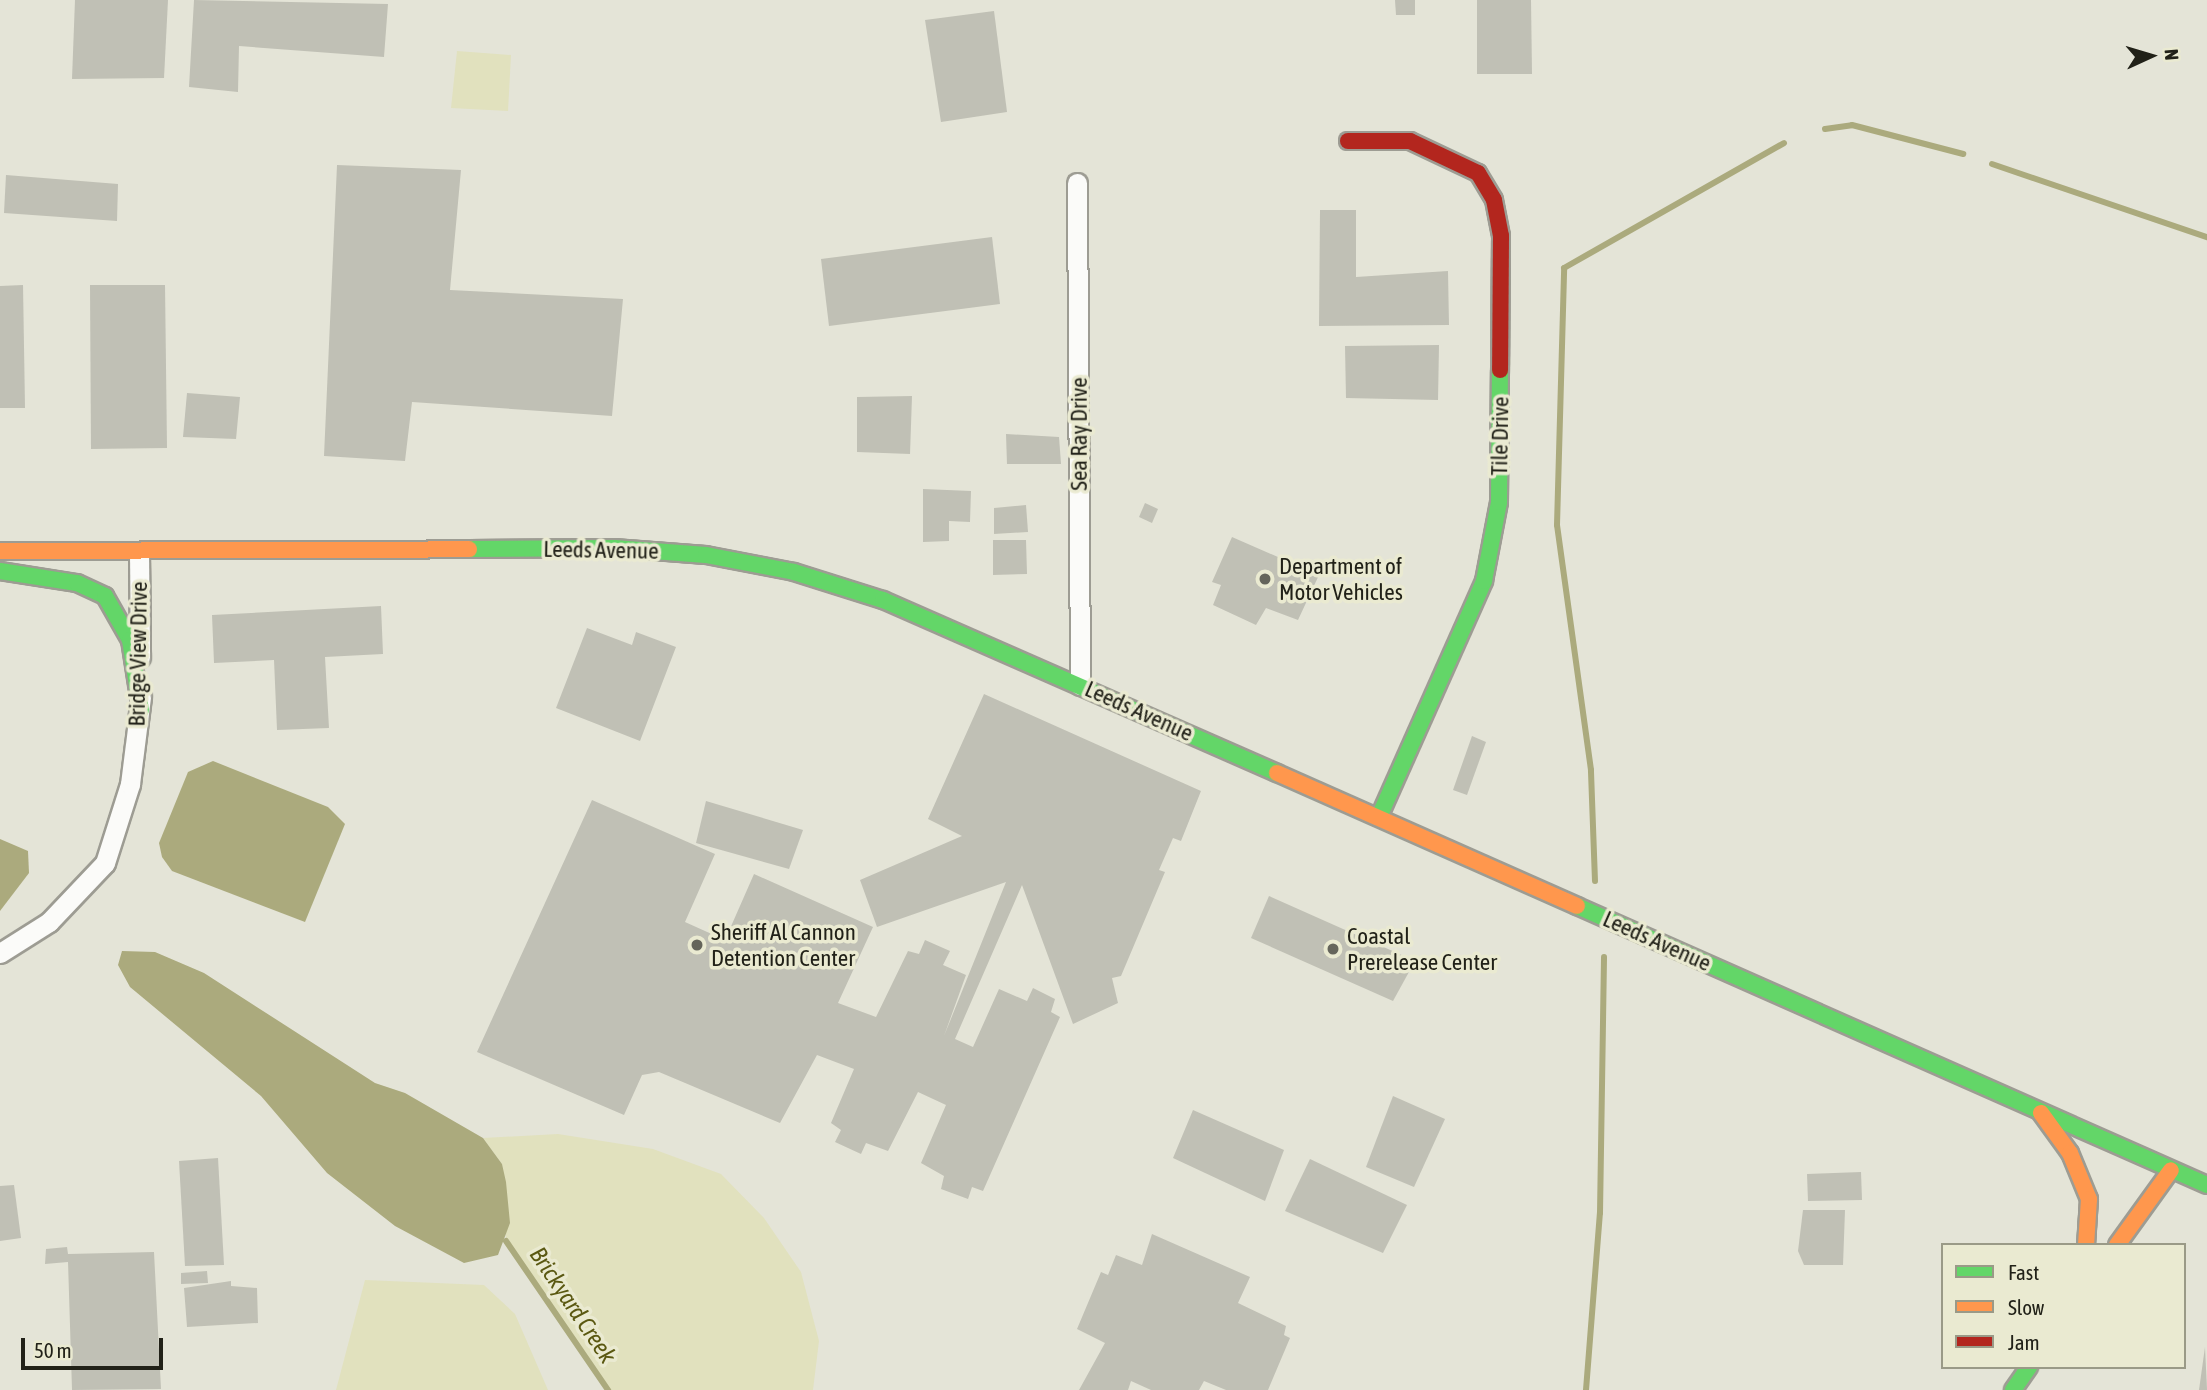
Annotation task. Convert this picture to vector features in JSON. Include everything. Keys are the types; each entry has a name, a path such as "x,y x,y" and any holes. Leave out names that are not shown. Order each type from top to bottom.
{"street":[{"name":"Tile Drive","path":"1348,141 1410,141 1449,155 1478,173 1494,200 1500,236 1499,502 1484,581 1379,817"},
{"name":"Sea Ray Drive","path":"1077,183 1080,685"},
{"name":"Leeds Avenue","path":"0,551 139,553 614,548 706,555 794,572 883,600 1080,685 2207,1185"},
{"name":"Bridge View Drive","path":"0,953 50,922 104,863 130,784 141,710 139,553"},
{"path":"0,571 77,583 105,596 130,640 141,710"},
{"path":"2040,1112 2070,1153 2090,1199 2086,1243"},
{"path":"2118,1243 2171,1170"},
{"path":"2013,1390 2028,1369"}],"green space":[{"path":"457,51 511,55 508,111 451,108"},
{"path":"558,1134 653,1149 721,1174 764,1218 801,1272 819,1341 813,1390 608,1390 506,1241 502,1164 483,1138"},
{"path":"365,1280 484,1285 515,1314 548,1390 336,1390"}],"shaded area":[{"path":"213,761 328,807 345,824 305,922 172,871 162,857 159,843 188,772"},
{"path":"0,839 28,851 29,873 0,911"},
{"path":"122,951 155,952 204,973 375,1083 405,1093 483,1138 502,1164 506,1182 510,1223 498,1255 464,1263 395,1226 327,1173 261,1096 130,987 118,965"}],"building":[{"path":"75,0 168,0 164,78 72,79"},
{"path":"194,0 388,4 384,57 239,46 238,92 189,87"},
{"path":"1395,0 1415,0 1415,15 1396,15"},
{"path":"1477,0 1531,0 1532,74 1477,74"},
{"path":"994,11 1007,112 941,122 925,20"},
{"path":"337,165 461,170 450,290 623,299 612,416 412,402 405,461 324,456"},
{"path":"6,175 118,184 117,221 4,213"},
{"path":"1320,210 1356,210 1356,277 1448,271 1449,325 1319,326"},
{"path":"992,237 1000,304 829,326 821,259"},
{"path":"23,285 25,408 0,408 0,286"},
{"path":"90,285 165,285 167,448 91,449"},
{"path":"1439,345 1438,400 1346,398 1345,346"},
{"path":"187,393 240,397 236,439 183,437"},
{"path":"912,396 910,454 857,452 857,397"},
{"path":"1006,434 1059,437 1061,464 1007,464"},
{"path":"923,489 971,491 970,522 949,521 949,541 923,542"},
{"path":"1145,503 1158,509 1152,523 1139,517"},
{"path":"1026,505 1028,532 994,534 994,508"},
{"name":"Department of Motor Vehicles","path":"1232,537 1319,575 1298,620 1266,608 1256,625 1213,605 1221,585 1212,582"},
{"path":"993,540 1026,540 1027,574 993,575"},
{"path":"381,606 383,654 325,657 329,728 277,730 274,660 214,663 212,615"},
{"path":"587,628 632,645 636,632 676,647 640,741 556,708"},
{"name":"Sheriff Al Cannon Detention Center","path":"984,694 1201,791 1181,841 1173,838 1159,870 1165,872 1121,976 1112,978 1118,1003 1073,1024 1022,885 955,1039 973,1047 999,989 1027,1001 1033,988 1055,999 1051,1012 1060,1017 983,1191 972,1187 968,1199 941,1189 944,1176 921,1163 946,1105 918,1092 888,1151 866,1143 861,1154 835,1142 841,1130 831,1123 854,1069 817,1055 780,1123 659,1072 642,1075 624,1115 477,1052 592,800 715,854 685,922 725,940 754,874 873,927 838,1003 876,1017 908,951 919,954 925,940 950,951 943,965 966,975 944,1036 1006,882 877,927 860,880 962,836 928,819"},
{"path":"1472,736 1486,742 1467,795 1453,790"},
{"path":"706,801 803,830 789,869 696,843"},
{"name":"Coastal Prerelease Center","path":"1269,896 1415,961 1393,1001 1251,938"},
{"path":"1393,1096 1445,1119 1414,1187 1366,1167"},
{"path":"1193,1110 1284,1150 1265,1201 1173,1158"},
{"path":"218,1158 224,1265 185,1266 179,1161"},
{"path":"1310,1159 1407,1205 1383,1253 1285,1211"},
{"path":"1861,1172 1862,1200 1808,1201 1807,1174"},
{"path":"14,1185 21,1238 0,1241 0,1186"},
{"path":"1803,1210 1845,1210 1843,1265 1804,1265 1798,1251"},
{"path":"1152,1234 1250,1277 1238,1303 1286,1326 1284,1335 1290,1338 1268,1390 1226,1390 1204,1381 1199,1390 1151,1390 1131,1381 1128,1390 1079,1390 1105,1343 1077,1329 1101,1272 1108,1275 1116,1255 1142,1265"},
{"path":"67,1247 68,1254 154,1252 161,1389 72,1390 68,1262 45,1264 46,1249"},
{"path":"207,1271 208,1283 181,1284 181,1273"},
{"path":"231,1281 231,1286 257,1288 258,1323 187,1327 184,1288"},
{"path":"2205,1347 2207,1390 2199,1390"}],"waterway":[{"path":"1825,129 1852,125 1963,154"},
{"path":"1595,881 1591,770 1557,525 1564,268 1784,143"},
{"path":"1992,164 2207,237"},
{"path":"1586,1390 1600,1213 1604,957"},
{"name":"Brickyard Creek","path":"506,1241 608,1390"}],"traffic: fast":[{"path":"1379,817 1484,581 1499,502 1500,370"},
{"path":"469,549 614,548 706,555 794,572 883,600 1277,773"},
{"path":"0,571 77,583 105,596 130,640 141,710"},
{"path":"1577,906 2207,1185"},
{"path":"2013,1390 2028,1369"}],"traffic: slow":[{"path":"0,551 469,549"},
{"path":"1277,773 1577,906"},
{"path":"2041,1113 2070,1153 2089,1199 2086,1243"},
{"path":"2118,1243 2171,1170"}],"traffic: jam":[{"path":"1348,141 1410,141 1478,173 1494,200 1501,236 1500,370"}],"place":[{"name":"Department of Motor Vehicles","path":"1265,579"},
{"name":"Sheriff Al Cannon Detention Center","path":"697,945"},
{"name":"Coastal Prerelease Center","path":"1333,949"}]}
